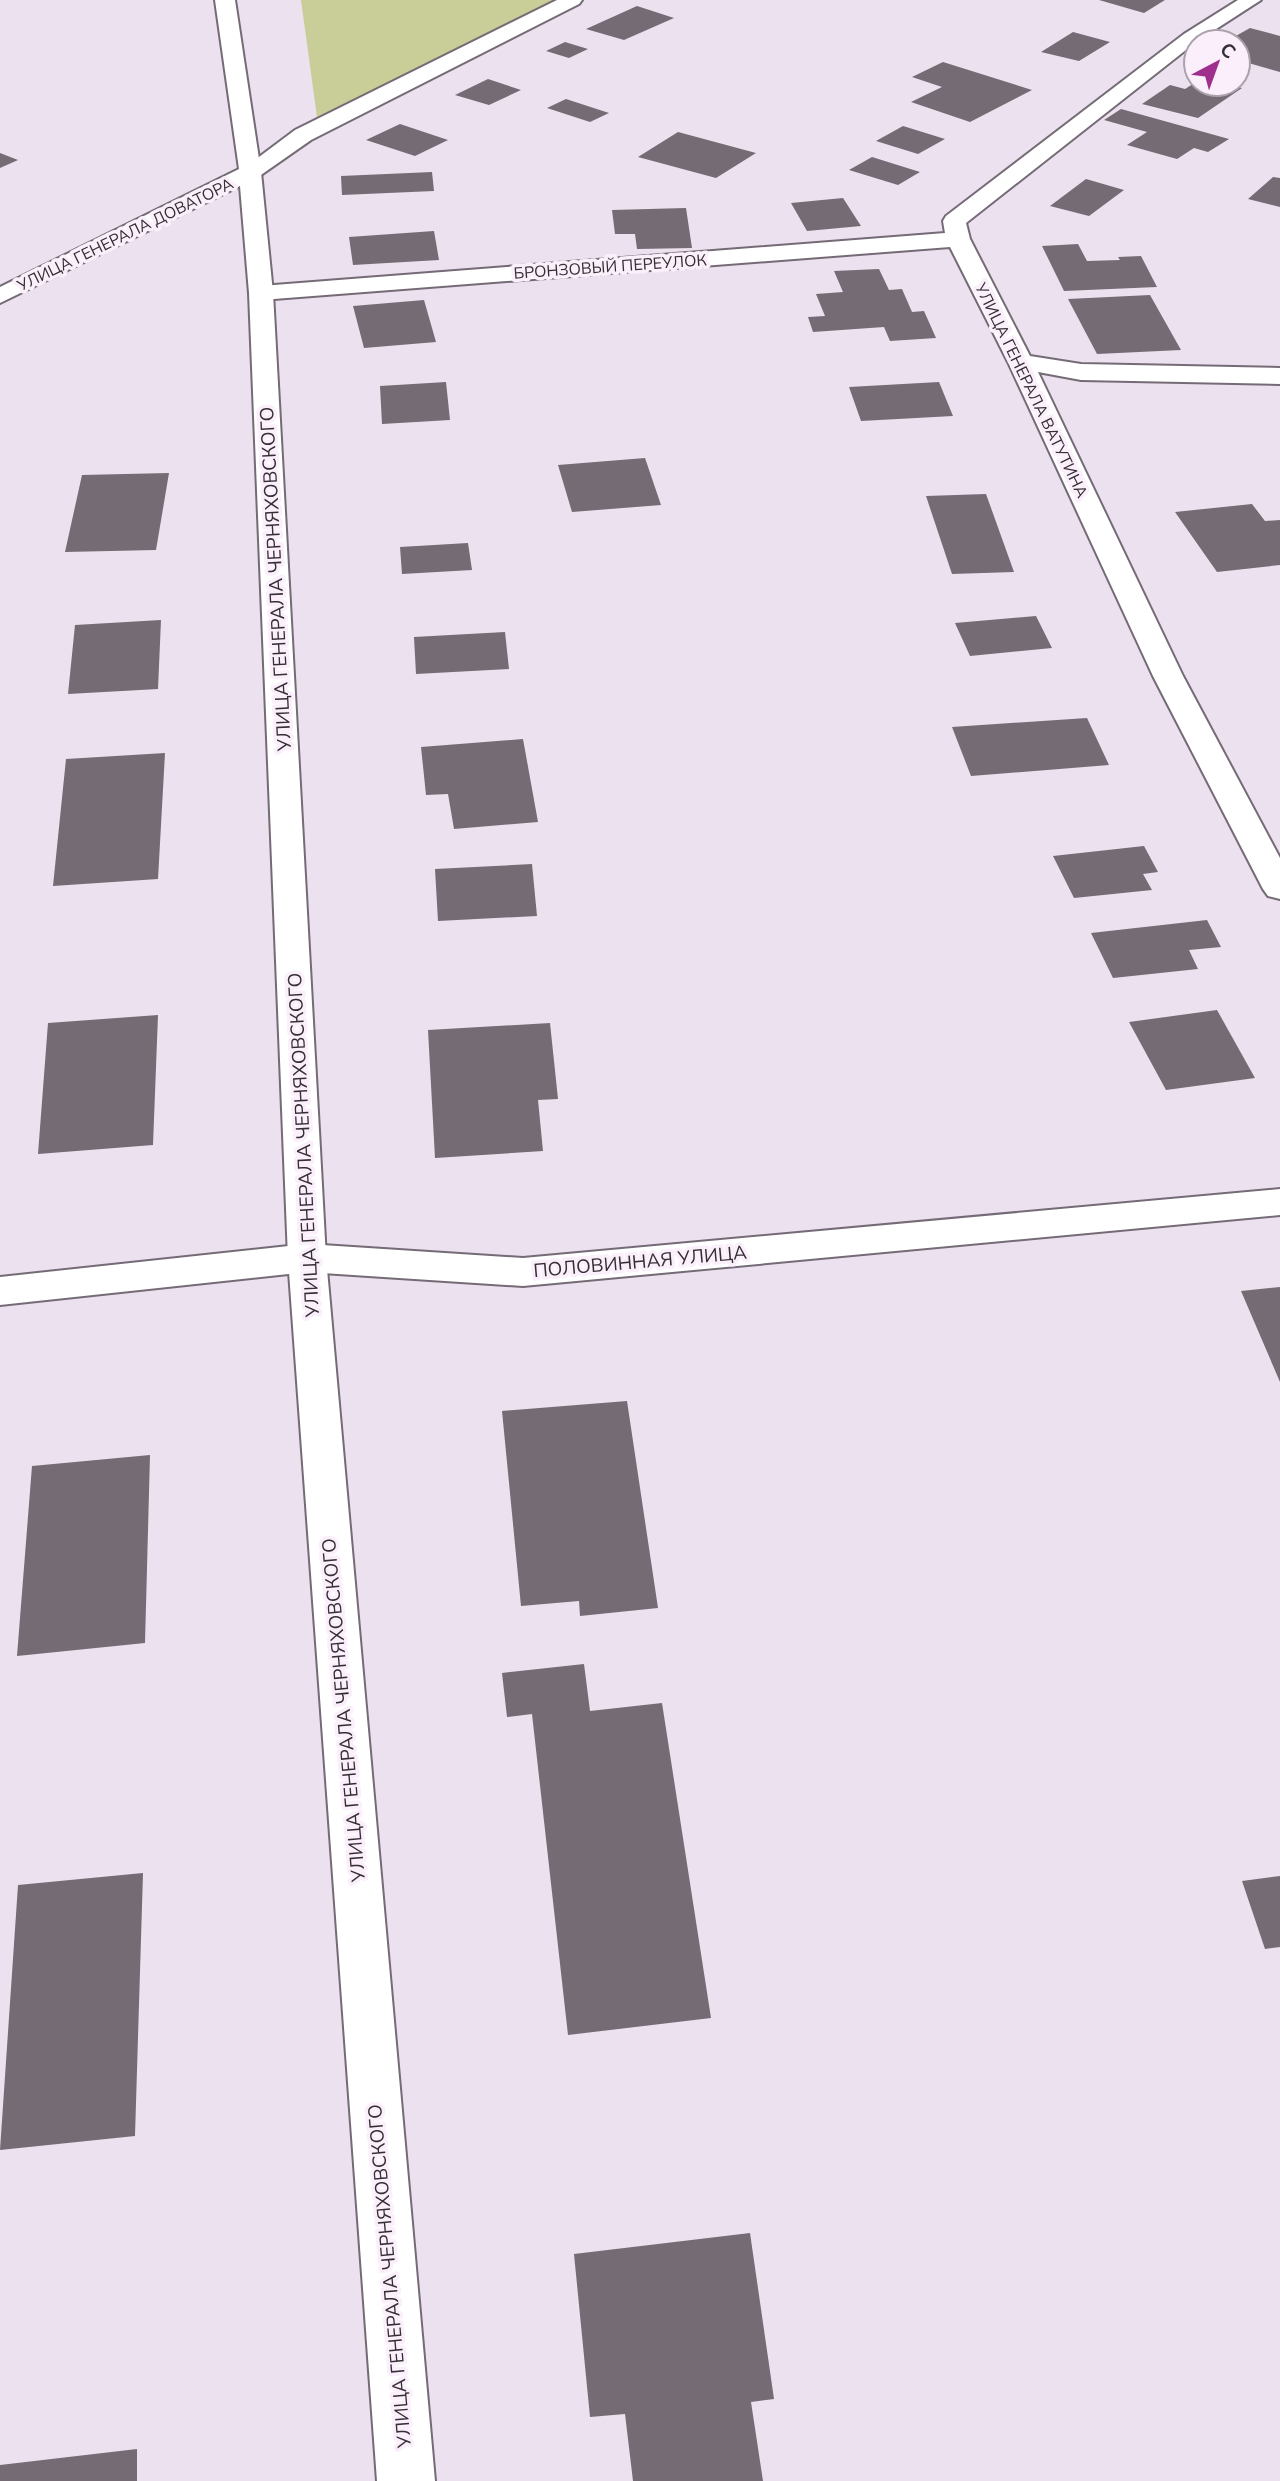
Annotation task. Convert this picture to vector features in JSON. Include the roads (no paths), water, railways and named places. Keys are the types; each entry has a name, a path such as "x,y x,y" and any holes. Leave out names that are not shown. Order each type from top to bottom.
{"street":[{"name":"УЛИЦА ГЕНЕРАЛА ЧЕРНЯХОВСКОГО","path":"225,0 250,172 261,293 307,1258 406,2481"},
{"path":"250,172 303,135 572,0"},
{"path":"958,239 954,220 1191,38 1251,0"},
{"name":"УЛИЦА ГЕНЕРАЛА ДОВАТОРА","path":"0,296 250,172"},
{"name":"БРОНЗОВЫЙ ПЕРЕУЛОК","path":"261,293 958,239"},
{"name":"УЛИЦА ГЕНЕРАЛА ВАТУТИНА","path":"958,239 1021,362 1168,676 1280,889"},
{"path":"1021,362 1081,372 1280,376"},
{"name":"ПОЛОВИННАЯ УЛИЦА","path":"0,1291 307,1258 523,1272 1280,1202"}]}
